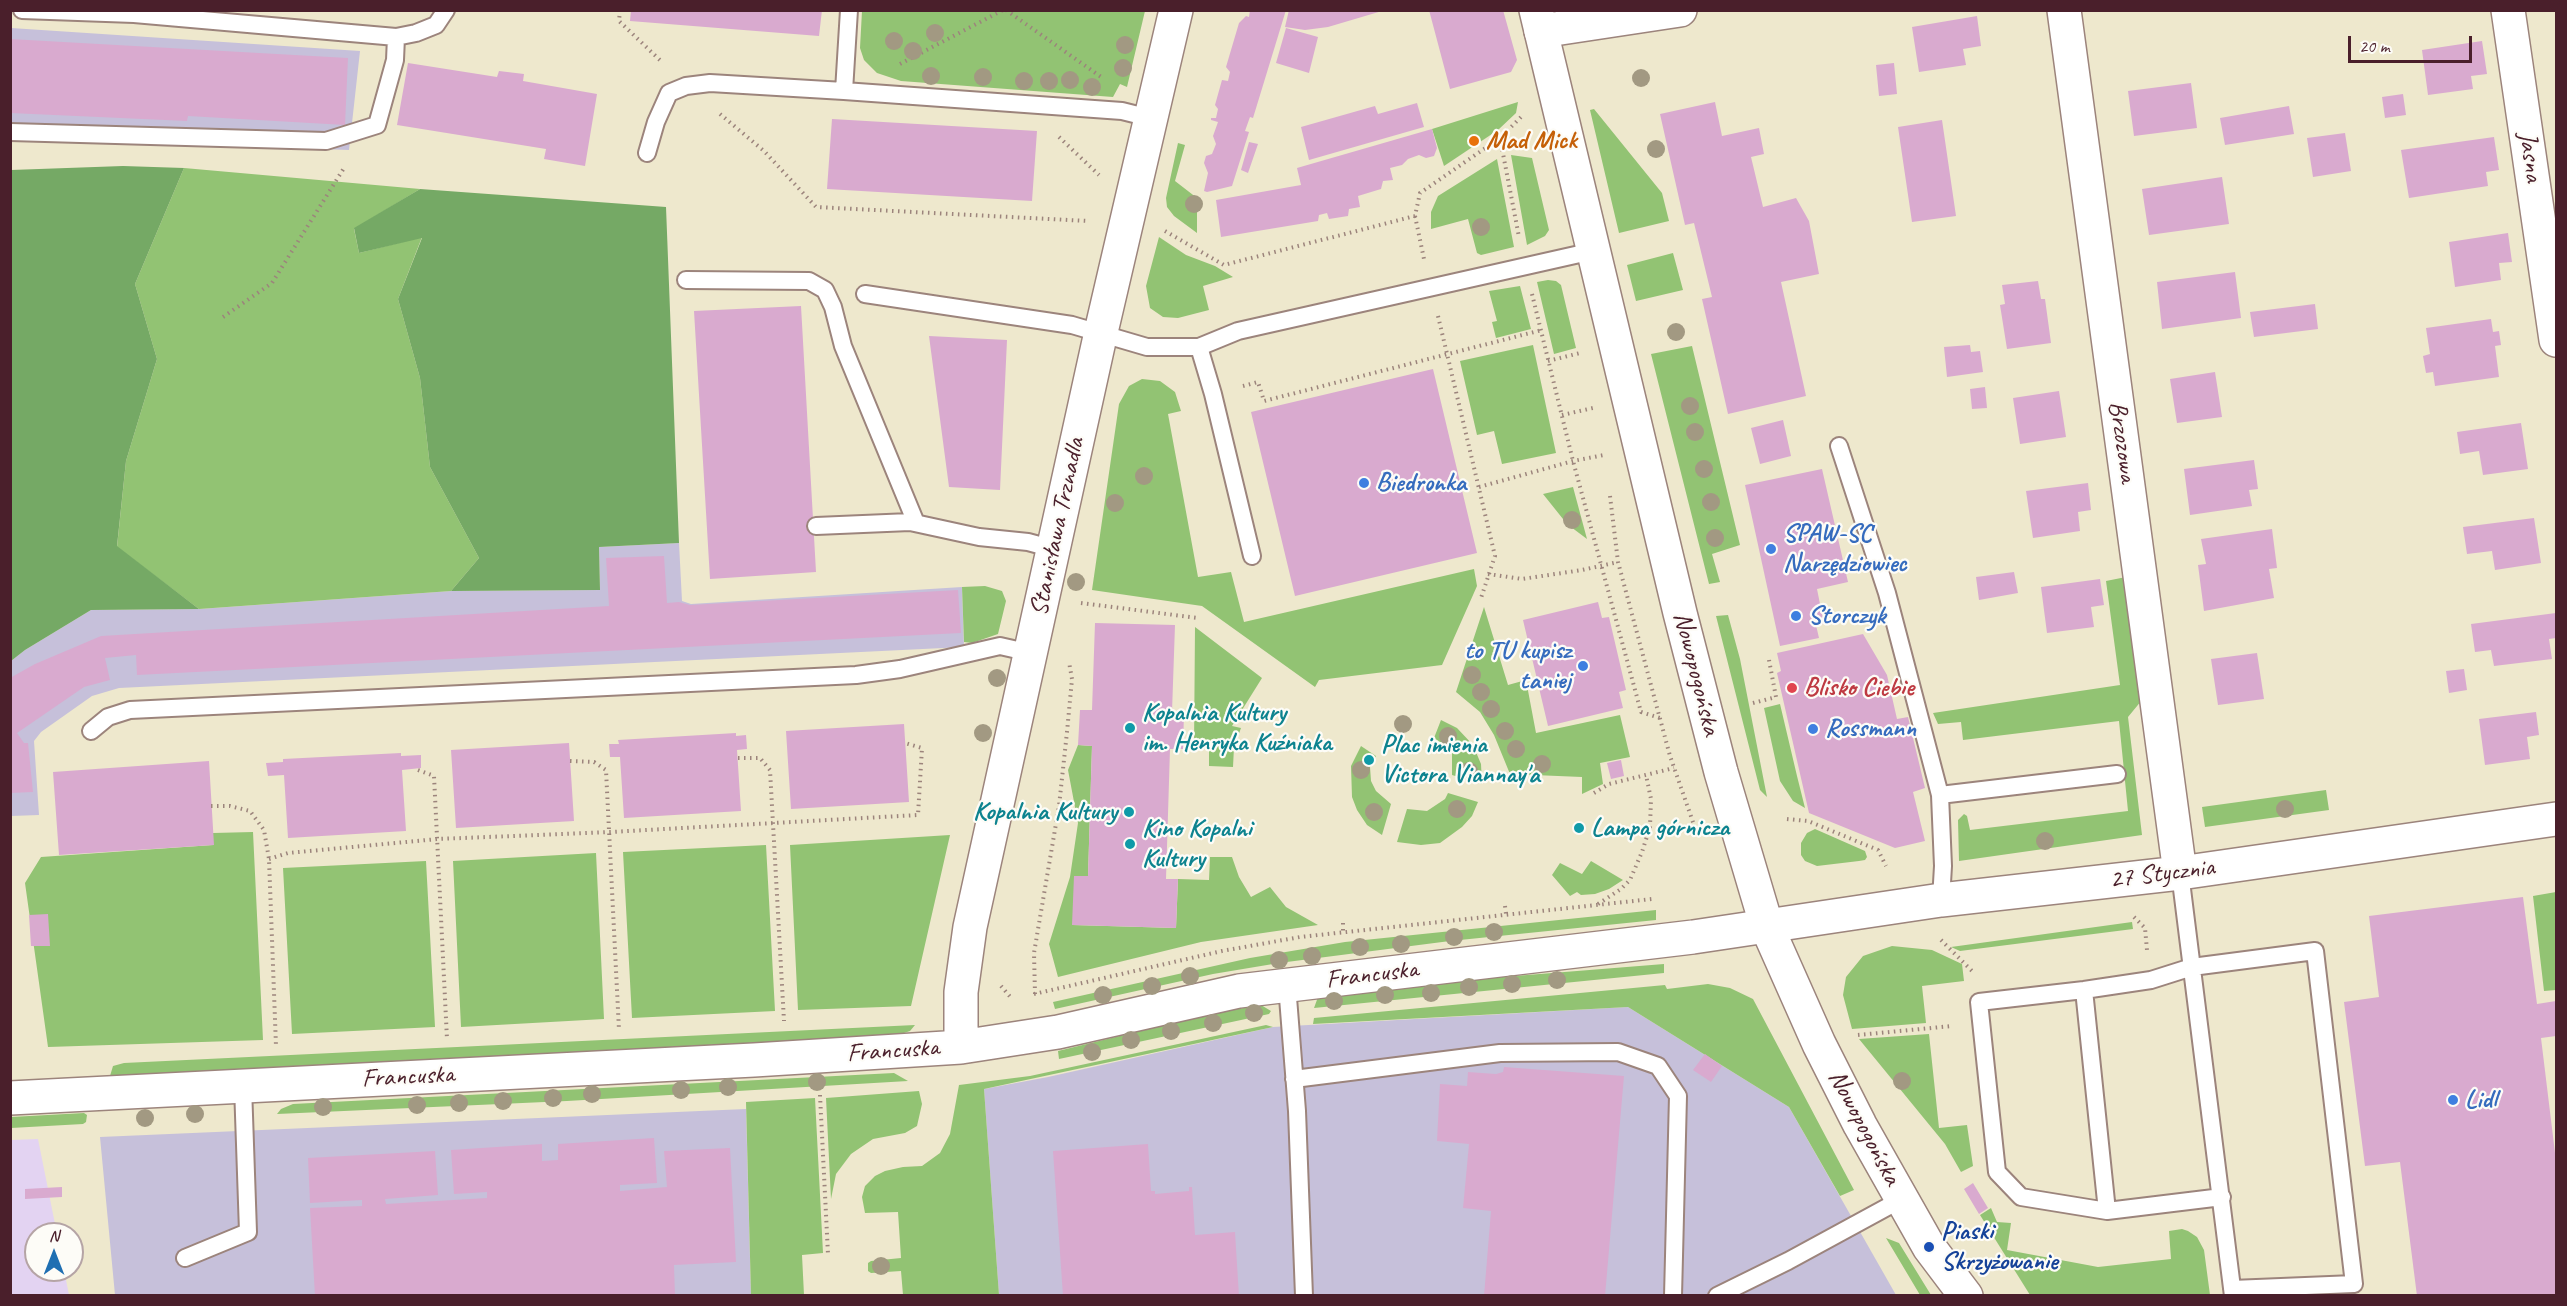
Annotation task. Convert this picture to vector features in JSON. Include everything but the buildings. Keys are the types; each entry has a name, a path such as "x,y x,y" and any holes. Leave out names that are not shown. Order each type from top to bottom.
{"street":[{"name":"Stanisława Trznadla","path":"961,1047 961,992 970,927 1101,332 1176,10"},
{"path":"1538,21 1680,10"},
{"name":"Brzozowa","path":"2064,10 2180,873"},
{"name":"Jasna","path":"2508,10 2556,340"},
{"name":"Nowopogońska","path":"1538,21 1706,715 1767,927 1819,1044 1860,1125 1929,1247 1966,1296"},
{"name":"27 Stycznia","path":"1767,927 1941,900 2180,873 2556,819"},
{"name":"Francuska","path":"10,1098 754,1060 961,1047 1058,1032 1239,991 1767,927"}],"lane":[{"path":"22,10 134,12 396,37 416,33 436,25 446,10"},
{"path":"844,91 849,10"},
{"path":"10,132 327,141 377,124 395,60 396,37"},
{"path":"647,153 656,122 669,93 686,86 710,83 1122,111 1150,118"},
{"path":"865,294 1072,325 1147,347 1199,347 1238,331 1429,286 1593,251"},
{"path":"686,280 809,280 825,290 833,307 852,368 916,523"},
{"path":"1199,347 1252,556"},
{"path":"1839,446 1887,593 1940,795 1943,866 1941,900"},
{"path":"816,526 916,523 979,537 1028,542 1054,549"},
{"path":"91,731 108,717 130,710 856,675 900,669 1000,646 1031,653"},
{"path":"1940,795 2117,774"},
{"path":"2180,873 2192,967 2222,1197 2233,1292 2354,1284 2315,951 2192,967 2151,980 1978,1002 1997,1172 2021,1197 2107,1211 2222,1197"},
{"path":"1287,986 1294,1080 1304,1296"},
{"path":"2084,990 2107,1211"},
{"path":"1294,1080 1500,1053 1618,1052 1658,1066 1678,1095 1673,1296"},
{"path":"185,1258 248,1232 243,1086"},
{"path":"1717,1296 1742,1285 1902,1199"},
{"path":"2280,1288 2309,1296"}],"path":[{"path":"620,10 619,21 686,86 764,151 816,207 1090,221"},
{"path":"878,94 879,74 1005,10 1114,86"},
{"path":"1481,598 1495,556 1448,352 1429,286 1415,216 1420,193 1500,138 1524,113 1558,105"},
{"path":"223,317 272,283 344,168 377,124"},
{"path":"1053,130 1102,178"},
{"path":"1500,138 1525,267 1548,361 1641,712 1660,718"},
{"path":"1163,230 1224,264 1415,216"},
{"path":"1212,394 1258,382 1264,401 1448,352 1542,330"},
{"path":"1548,361 1585,352"},
{"path":"1562,415 1596,407"},
{"path":"1479,487 1573,461 1607,455"},
{"path":"1488,574 1522,579 1618,562"},
{"path":"1079,614 1083,591"},
{"path":"1081,603 1198,618"},
{"path":"1035,994 1034,953 1059,806 1072,679 1068,656"},
{"path":"1753,703 1776,697 1769,660"},
{"path":"269,859 288,853 438,839 918,815 922,748 905,743"},
{"path":"738,758 760,758 770,770 784,1025"},
{"path":"570,761 594,762 606,770 620,1034"},
{"path":"1593,793 1609,784 1674,768"},
{"path":"417,770 434,777 447,1042"},
{"path":"1598,905 1630,880 1642,852 1650,827 1651,800 1646,775"},
{"path":"211,806 230,806 250,811 264,830 269,859 276,1050"},
{"path":"1787,819 1808,821 1878,850 1886,866"},
{"path":"1505,906 1506,914"},
{"path":"2127,910 2145,928 2151,980"},
{"path":"1343,923 1343,932"},
{"path":"1937,935 1975,974 1978,1002"},
{"path":"1851,1036 1927,1029"},
{"path":"820,1091 828,1254"}],"shaded area":[{"path":"11,28 360,51 349,150 11,139"},
{"path":"679,543 682,601 691,604 962,587 964,647 119,688 92,696 41,732 34,741 39,815 11,816 11,661 91,610 199,609 451,591 600,590 599,547"},
{"path":"1628,1007 1789,1107 1896,1295 999,1295 984,1089 1273,1027"},
{"path":"746,1109 751,1295 115,1295 100,1137"},
{"path":"38,1139 55,1222 24,1222 24,1282 66,1282 69,1295 11,1295 10,1140"}],"green space":[{"path":"862,10 1145,11 1127,87 1120,84 1113,97 901,81 877,73 864,60 860,48"},
{"path":"1518,102 1516,113 1498,130 1444,166 1432,129"},
{"path":"1594,109 1662,193 1669,221 1619,233 1590,110"},
{"path":"1178,143 1185,145 1175,181 1197,198 1197,233 1174,216 1167,207 1166,198"},
{"path":"1511,155 1532,158 1549,230 1545,236 1527,245"},
{"path":"1497,159 1514,247 1481,255 1477,253 1468,219 1431,229 1431,212 1438,196"},
{"path":"123,166 184,168 135,284 157,359 126,461 117,546 199,609 91,610 11,661 11,170"},
{"path":"184,168 420,189 354,229 359,253 422,237 398,299 420,378 430,467 479,558 451,591 199,609 117,547 126,461 157,359 135,284"},
{"path":"420,189 666,207 679,543 599,547 600,590 451,591 479,558 430,467 420,378 398,299 422,238 359,253 354,228"},
{"path":"1159,237 1186,255 1215,266 1233,277 1203,286 1209,310 1178,318 1163,317 1150,308 1146,286"},
{"path":"1673,253 1683,290 1636,301 1627,265"},
{"path":"1556,281 1561,285 1576,348 1554,354 1537,282"},
{"path":"1520,286 1531,329 1496,338 1492,322 1497,321 1489,291"},
{"path":"1533,345 1556,453 1502,464 1494,431 1477,435 1460,361"},
{"path":"1692,346 1740,545 1712,554 1720,582 1709,584 1651,354"},
{"path":"1142,379 1160,381 1175,392 1181,411 1168,414 1198,577 1231,572 1244,622 1474,569 1477,586 1442,665 1319,680 1315,687 1202,606 1092,590 1119,404 1129,386"},
{"path":"1573,487 1587,539 1567,524 1543,494"},
{"path":"2126,577 2142,700 2128,717 2142,835 1959,861 1958,820 1964,814 1967,816 1970,830 2128,811 2119,721 1963,740 1961,722 1938,724 1933,713 2120,685 2106,581"},
{"path":"985,586 1002,591 1006,601 998,634 972,643 964,642 962,587"},
{"path":"1484,607 1508,685 1526,680 1536,733 1620,715 1630,757 1600,763 1603,784 1582,794 1582,777 1510,774 1494,735 1480,712 1456,692"},
{"path":"1728,615 1740,659 1767,797 1760,790 1716,616"},
{"path":"1195,627 1262,678 1232,726 1241,728 1234,747 1233,767 1209,766 1209,749 1194,749"},
{"path":"1780,704 1805,808 1793,801 1780,781 1764,708"},
{"path":"1441,720 1457,728 1473,745 1481,764 1482,784 1452,775 1452,752 1434,738"},
{"path":"1078,745 1092,746 1088,876 1073,925 1176,928 1178,879 1209,880 1210,857 1232,857 1239,877 1251,897 1270,887 1286,907 1318,925 1201,942 1058,977 1049,944 1070,877 1078,823 1068,770"},
{"path":"1361,746 1376,756 1370,767 1371,781 1376,791 1391,804 1382,835 1367,825 1352,797 1351,766"},
{"path":"2326,790 2329,810 2205,827 2202,807"},
{"path":"1448,793 1478,802 1472,816 1462,827 1440,843 1421,845 1397,842 1407,809 1427,811 1445,799"},
{"path":"1815,829 1865,851 1867,857 1865,860 1817,866 1805,861 1801,855 1801,843 1807,833"},
{"path":"253,832 263,1040 48,1047 25,883 41,857 213,845 213,833"},
{"path":"950,835 911,1006 798,1010 790,845"},
{"path":"766,845 775,1011 632,1018 623,852"},
{"path":"596,853 604,1019 461,1027 453,861"},
{"path":"426,861 435,1027 292,1034 283,868"},
{"path":"1591,861 1623,880 1595,894 1581,895 1577,892 1570,896 1552,875 1560,863 1582,874"},
{"path":"2556,892 2556,990 2544,991 2533,896"},
{"path":"1656,910 1656,920 1450,941 1279,963 1213,974 1055,1009 1053,1002 1250,958 1345,942"},
{"path":"2132,922 2133,929 1960,951 1951,947"},
{"path":"1892,946 1932,950 1962,964 1964,981 1922,986 1926,1023 1852,1029 1843,995 1846,977 1863,956"},
{"path":"1664,964 1664,973 1314,1008 1318,997 1490,978"},
{"path":"1708,984 1730,988 1753,999 1854,1190 1840,1196 1789,1107 1628,1007 1313,1024 1314,1018 1665,985 1667,989"},
{"path":"1261,1005 1271,1011 1269,1014 1059,1059 1058,1051 1214,1013"},
{"path":"915,1025 910,1031 883,1036 110,1076 113,1066 124,1063"},
{"path":"1266,1025 1273,1027 984,1089 999,1295 903,1295 901,1271 871,1273 868,1271 868,1263 871,1261 901,1258 898,1212 865,1213 862,1197 865,1186 875,1176 885,1171 922,1166 940,1153 950,1134 959,1085 1030,1076"},
{"path":"1929,1034 1939,1128 1967,1125 1973,1166 1961,1172 1945,1144 1859,1039"},
{"path":"894,1073 908,1081 567,1101 277,1114 281,1109 293,1104"},
{"path":"919,1091 922,1104 917,1126 905,1133 873,1139 851,1154 836,1174 831,1199 826,1098"},
{"path":"815,1098 823,1253 802,1255 804,1295 751,1295 746,1102"},
{"path":"84,1113 87,1115 86,1122 83,1124 11,1128 11,1117"},
{"path":"1991,1208 1997,1222 2011,1223 2007,1250 2098,1267 2171,1259 2169,1231 2182,1229 2188,1231 2197,1237 2204,1250 2210,1295 2030,1295 1980,1215"},
{"path":"1886,1238 1899,1243 1931,1295 1920,1295"}],"place":[{"name":"Mad Mick","path":"1474,141"},
{"name":"Biedronka","path":"1364,483"},
{"name":"SPAW-SC Narzędziowiec","path":"1771,549"},
{"name":"Storczyk","path":"1796,616"},
{"name":"to TU kupisz taniej","path":"1583,666"},
{"name":"Blisko Ciebie","path":"1792,688"},
{"name":"Kopalnia Kultury im. Henryka Kuźniaka","path":"1130,728"},
{"name":"Rossmann","path":"1813,729"},
{"name":"Plac imienia Victora Viannay'a","path":"1369,760"},
{"name":"Kopalnia Kultury","path":"1129,812"},
{"name":"Lampa górnicza","path":"1579,828"},
{"name":"Kino Kopalni Kultury","path":"1130,844"},
{"name":"Lidl","path":"2453,1100"},
{"name":"Piaski Skrzyżowanie","path":"1929,1247"}]}
